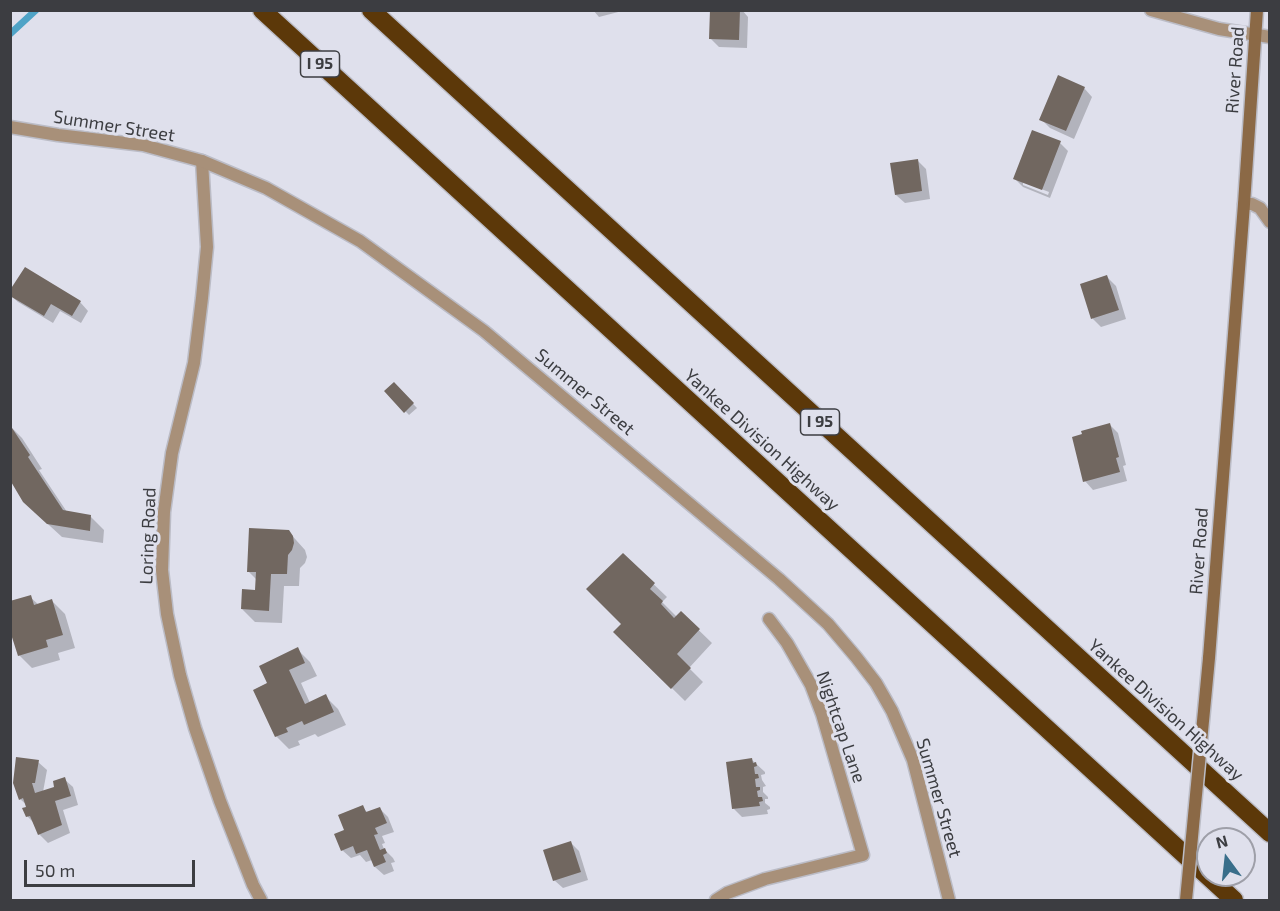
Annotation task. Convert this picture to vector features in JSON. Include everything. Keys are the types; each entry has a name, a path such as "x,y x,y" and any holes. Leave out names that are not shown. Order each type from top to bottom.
{"highway":[{"name":"Yankee Division Highway","path":"262,10 1234,900"},
{"name":"Yankee Division Highway","path":"371,10 1269,833"}],"main road":[{"name":"River Road","path":"1186,900 1209,658 1257,10"}],"street":[{"path":"1151,10 1219,29 1269,37"},
{"name":"Summer Street","path":"10,127 143,145 202,160 266,188 360,241 484,332 770,571 828,624 856,657 876,683 892,711 913,760 949,900"},
{"name":"Loring Road","path":"202,160 207,247 203,288 194,363 171,463 164,512 162,570 169,624 195,728 220,801 261,900"},
{"path":"1244,204 1252,204 1260,208 1269,222"},
{"name":"Nightcap Lane","path":"716,900 727,893 765,879 863,855 822,714 811,685 787,643 769,619"}],"building":[{"path":"710,10 740,10 739,40 709,39"},
{"path":"1058,75 1085,87 1066,131 1039,120"},
{"path":"1032,130 1061,141 1042,190 1013,179"},
{"path":"918,159 922,191 895,195 890,163"},
{"path":"25,267 81,301 72,316 51,304 44,316 10,296 10,290"},
{"path":"1107,275 1119,310 1091,319 1080,284"},
{"path":"394,382 414,403 404,413 384,391"},
{"path":"1110,423 1119,457 1116,458 1120,472 1083,482 1072,437 1082,434 1081,431"},
{"path":"10,425 63,510 91,515 90,531 47,524 23,502 10,480"},
{"path":"249,528 289,530 293,536 294,543 288,555 287,574 271,574 269,611 241,609 242,589 255,590 256,572 247,572"},
{"path":"623,553 655,583 650,589 663,601 661,604 674,618 681,611 700,629 677,654 691,668 671,689 613,632 621,624 586,589"},
{"path":"31,595 34,605 52,599 63,635 46,640 48,647 18,656 10,631 10,601"},
{"path":"298,647 305,663 289,670 305,704 326,694 334,712 304,725 302,721 286,728 288,732 275,737 253,690 267,683 259,666"},
{"path":"16,757 39,760 35,783 32,783 35,793 54,787 53,781 65,777 71,796 55,801 62,825 38,835 30,816 26,817 22,808 26,807 23,798 19,800 13,783"},
{"path":"752,758 753,763 756,762 757,766 754,767 755,774 758,774 759,778 755,779 756,787 760,787 757,791 758,797 762,797 763,801 759,802 760,806 732,809 726,762"},
{"path":"363,805 366,812 380,807 387,823 375,828 378,834 374,835 380,850 385,848 387,853 383,855 386,862 374,867 367,850 356,854 353,846 341,851 334,834 344,830 338,815"},
{"path":"571,841 581,872 553,881 543,850"}],"waterway":[{"path":"10,34 36,10"}]}
